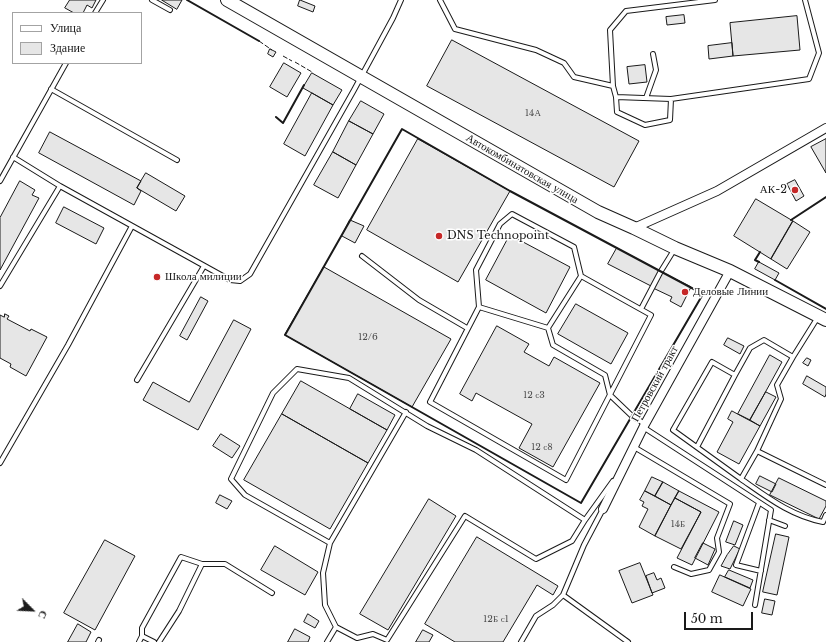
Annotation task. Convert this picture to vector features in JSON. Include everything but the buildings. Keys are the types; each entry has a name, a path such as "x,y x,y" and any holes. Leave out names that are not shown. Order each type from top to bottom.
{"street":[{"name":"Автокомбинатовская улица","path":"227,0 591,208 675,248 730,271 823,318"},
{"path":"634,228 718,191 826,128"},
{"name":"Петровский тракт","path":"603,509 644,426 730,271"}],"lane":[{"path":"96,12 103,0"},
{"path":"152,0 170,10"},
{"path":"13,157 60,186 204,266 230,280 240,281 250,274 393,18 401,0"},
{"path":"440,0 455,29 536,50 564,63 574,77 613,86"},
{"path":"671,99 670,120 645,125 617,112 616,97 613,86 610,30 626,10 715,0"},
{"path":"616,97 671,99 809,79 819,53 805,0"},
{"path":"646,98 656,70 653,54"},
{"path":"0,180 65,64"},
{"path":"51,89 177,160"},
{"path":"0,286 60,186"},
{"path":"581,276 651,315 610,395 566,480 430,402 478,307 476,270 500,224 512,214 574,247 581,276 548,328 553,345 605,375 610,395 644,426 771,510 755,605"},
{"path":"0,463 68,345 132,226"},
{"path":"641,309 675,248"},
{"path":"362,256 419,300 468,328"},
{"path":"137,380 204,266"},
{"path":"478,307 548,328"},
{"path":"741,479 757,451 781,399 777,386 793,357 823,318"},
{"path":"697,447 750,348 764,340 793,357"},
{"path":"735,375 712,362 673,430 779,506 809,519 823,522 826,515"},
{"path":"330,543 245,494 230,480 274,393 297,369 349,378 427,426 476,450 585,520"},
{"path":"406,412 330,543 323,573 325,605 336,627 357,638 373,634 389,641 465,516 536,559 572,541 625,464"},
{"path":"634,447 730,504 717,538 719,552 709,570 691,574 674,567"},
{"path":"757,451 826,485"},
{"path":"759,502 736,565 761,571"},
{"path":"521,642 536,616 553,605 563,595 584,545 603,509"},
{"path":"769,520 785,526"},
{"path":"139,642 142,636 142,628 181,558 202,564 225,564 272,593"},
{"path":"159,642 178,611 202,564"},
{"path":"563,595 628,642"},
{"path":"327,642 336,627"},
{"path":"142,636 154,642"}],"fence":[{"path":"259,41 272,50"},
{"path":"283,56 292,61"},
{"path":"295,62 312,72"}],"wall":[{"path":"187,0 259,41"},
{"path":"276,117 283,123 304,85"},
{"path":"402,129 510,191 703,294 581,503 285,335 402,129"},
{"path":"791,220 826,197"},
{"path":"759,262 755,260 760,252"},
{"path":"775,280 826,309"}],"place":[{"name":"АК-2","path":"795,190"},
{"name":"DNS Technopoint","path":"439,236"},
{"name":"Школа милиции","path":"157,277"},
{"name":"Деловые Линии","path":"685,292"}]}
